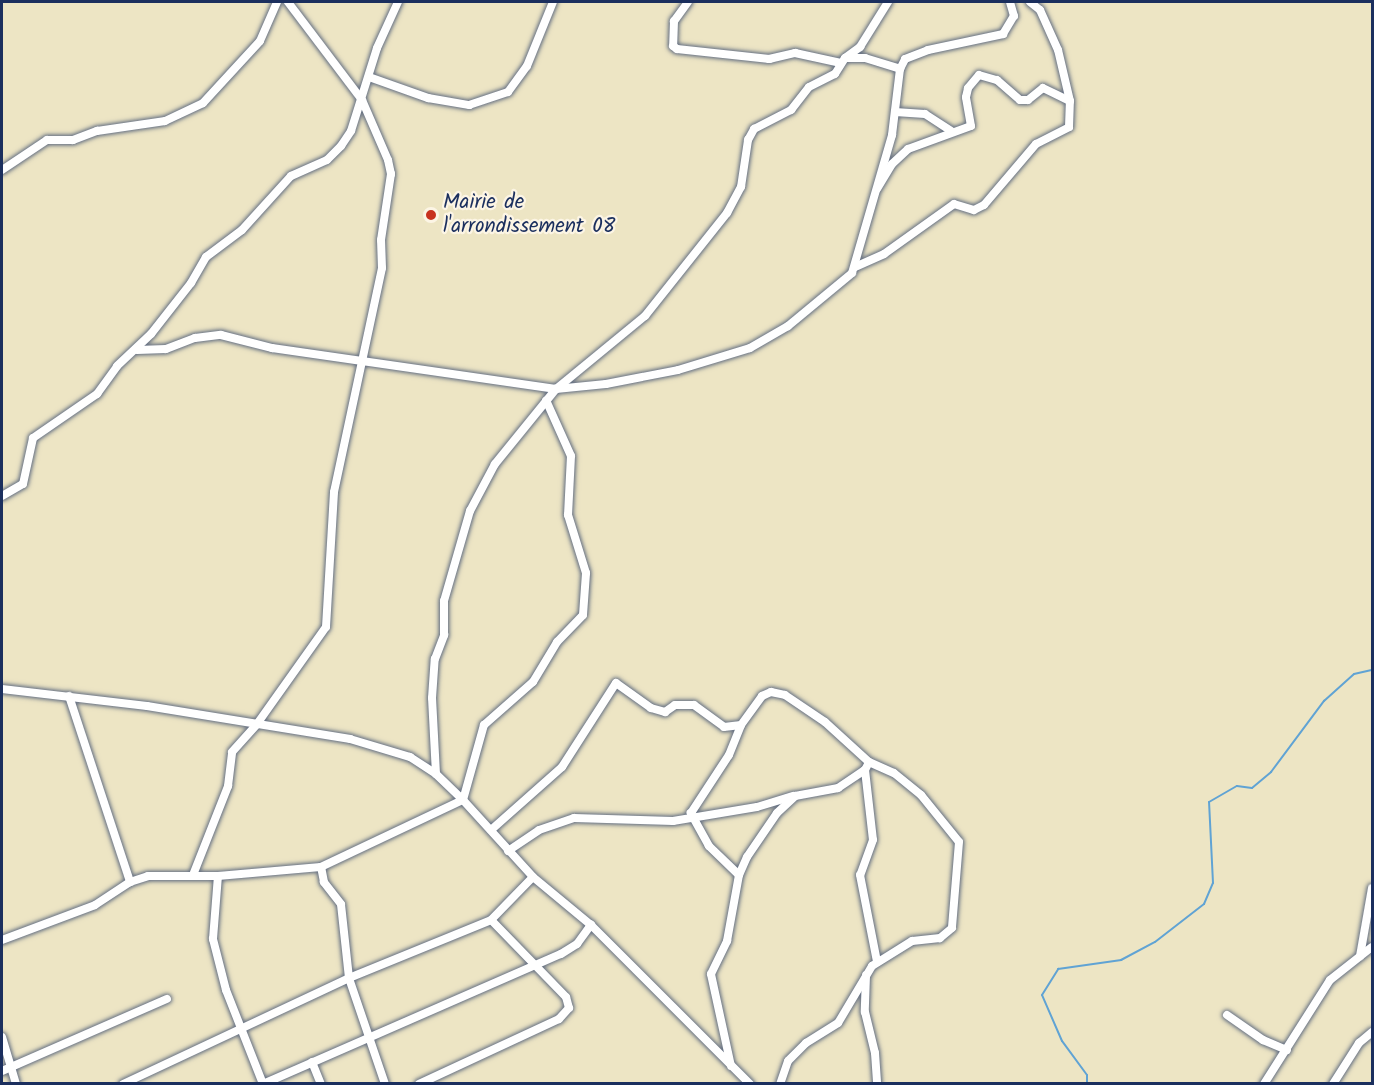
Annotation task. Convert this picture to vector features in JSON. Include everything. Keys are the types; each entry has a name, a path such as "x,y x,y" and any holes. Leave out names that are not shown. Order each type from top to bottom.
{"street":[{"path":"2,170 47,140 73,140 97,131 165,121 202,103 212,96 260,41 277,2"},
{"path":"193,875 228,786 232,752 257,724 326,627 334,492 382,268 381,240 391,174 362,100 288,2"},
{"path":"2,496 23,484 27,451 41,429 89,401 117,366 137,350 184,293 206,257 242,230 291,177 327,160 341,146 362,100 377,48 398,2"},
{"path":"369,77 428,98 469,105 508,92 527,66 553,2"},
{"path":"688,2 674,21 673,45 677,49 773,60 795,53 843,60 865,58 900,69"},
{"path":"436,774 432,698 435,659 444,635 444,601 470,511 508,444 556,389 645,316 727,213 741,188 748,140 754,129 791,110 809,87 836,74 843,60 860,47 888,2"},
{"path":"137,350 166,349 195,338 221,335 272,348 556,389 606,384 678,370 750,348 788,326 839,287 855,267 895,112 900,69 905,59 915,54 1002,34 1014,16 1010,2"},
{"path":"855,267 884,254 954,204 974,210 984,205 1036,144 1069,127 1070,101 1058,51 1040,10 1030,2"},
{"path":"873,197 899,155 951,131 971,126 966,97 968,88 979,75 997,80 1020,100 1028,100 1043,88 1070,101"},
{"path":"895,112 925,114 951,131"},
{"path":"2,940 96,905 130,882 168,873 218,876 321,867 463,800 484,725 534,682 557,642 585,610 586,573 569,523 570,456 546,400"},
{"path":"490,830 562,767 616,683 653,709 665,712 675,705 694,705 724,727 741,725"},
{"path":"2,689 69,696 257,724 386,747 436,774 463,800 533,877 591,925 731,1067 750,1083"},
{"path":"691,817 695,805 729,754 741,725 762,696 777,692 825,723 867,766 894,773 921,795 959,842 952,927 940,938 912,941 877,962 866,973 838,1023 798,1050 783,1069 780,1083"},
{"path":"69,696 130,882"},
{"path":"508,851 538,830 574,818 663,822 757,807 795,796 838,788 867,766"},
{"path":"867,766 873,840 860,875 877,962"},
{"path":"731,1067 711,974 728,935 739,875 766,827 795,796"},
{"path":"691,817 709,846 739,875"},
{"path":"321,867 324,882 341,904 349,978 385,1083"},
{"path":"218,876 213,939 240,1028 263,1083 370,1038 570,948 591,925"},
{"path":"123,1083 349,978 491,920 533,877"},
{"path":"1359,956 1372,888"},
{"path":"419,1083 566,1014 566,997 532,965 491,920"},
{"path":"1264,1083 1330,980 1372,947"},
{"path":"866,973 865,1012 877,1083"},
{"path":"2,1071 167,999"},
{"path":"1227,1015 1263,1040 1287,1050"},
{"path":"1333,1083 1359,1043 1372,1032"},
{"path":"2,1037 16,1083"},
{"path":"312,1062 321,1083"}],"waterway":[{"path":"1087,1084 1087,1075 1062,1041 1042,995 1058,969 1121,960 1155,942 1204,904 1213,883 1209,802 1237,786 1252,788 1271,772 1324,701 1354,674 1372,670"}],"place":[{"name":"Mairie de l'arrondissement 08","path":"431,215"}]}
